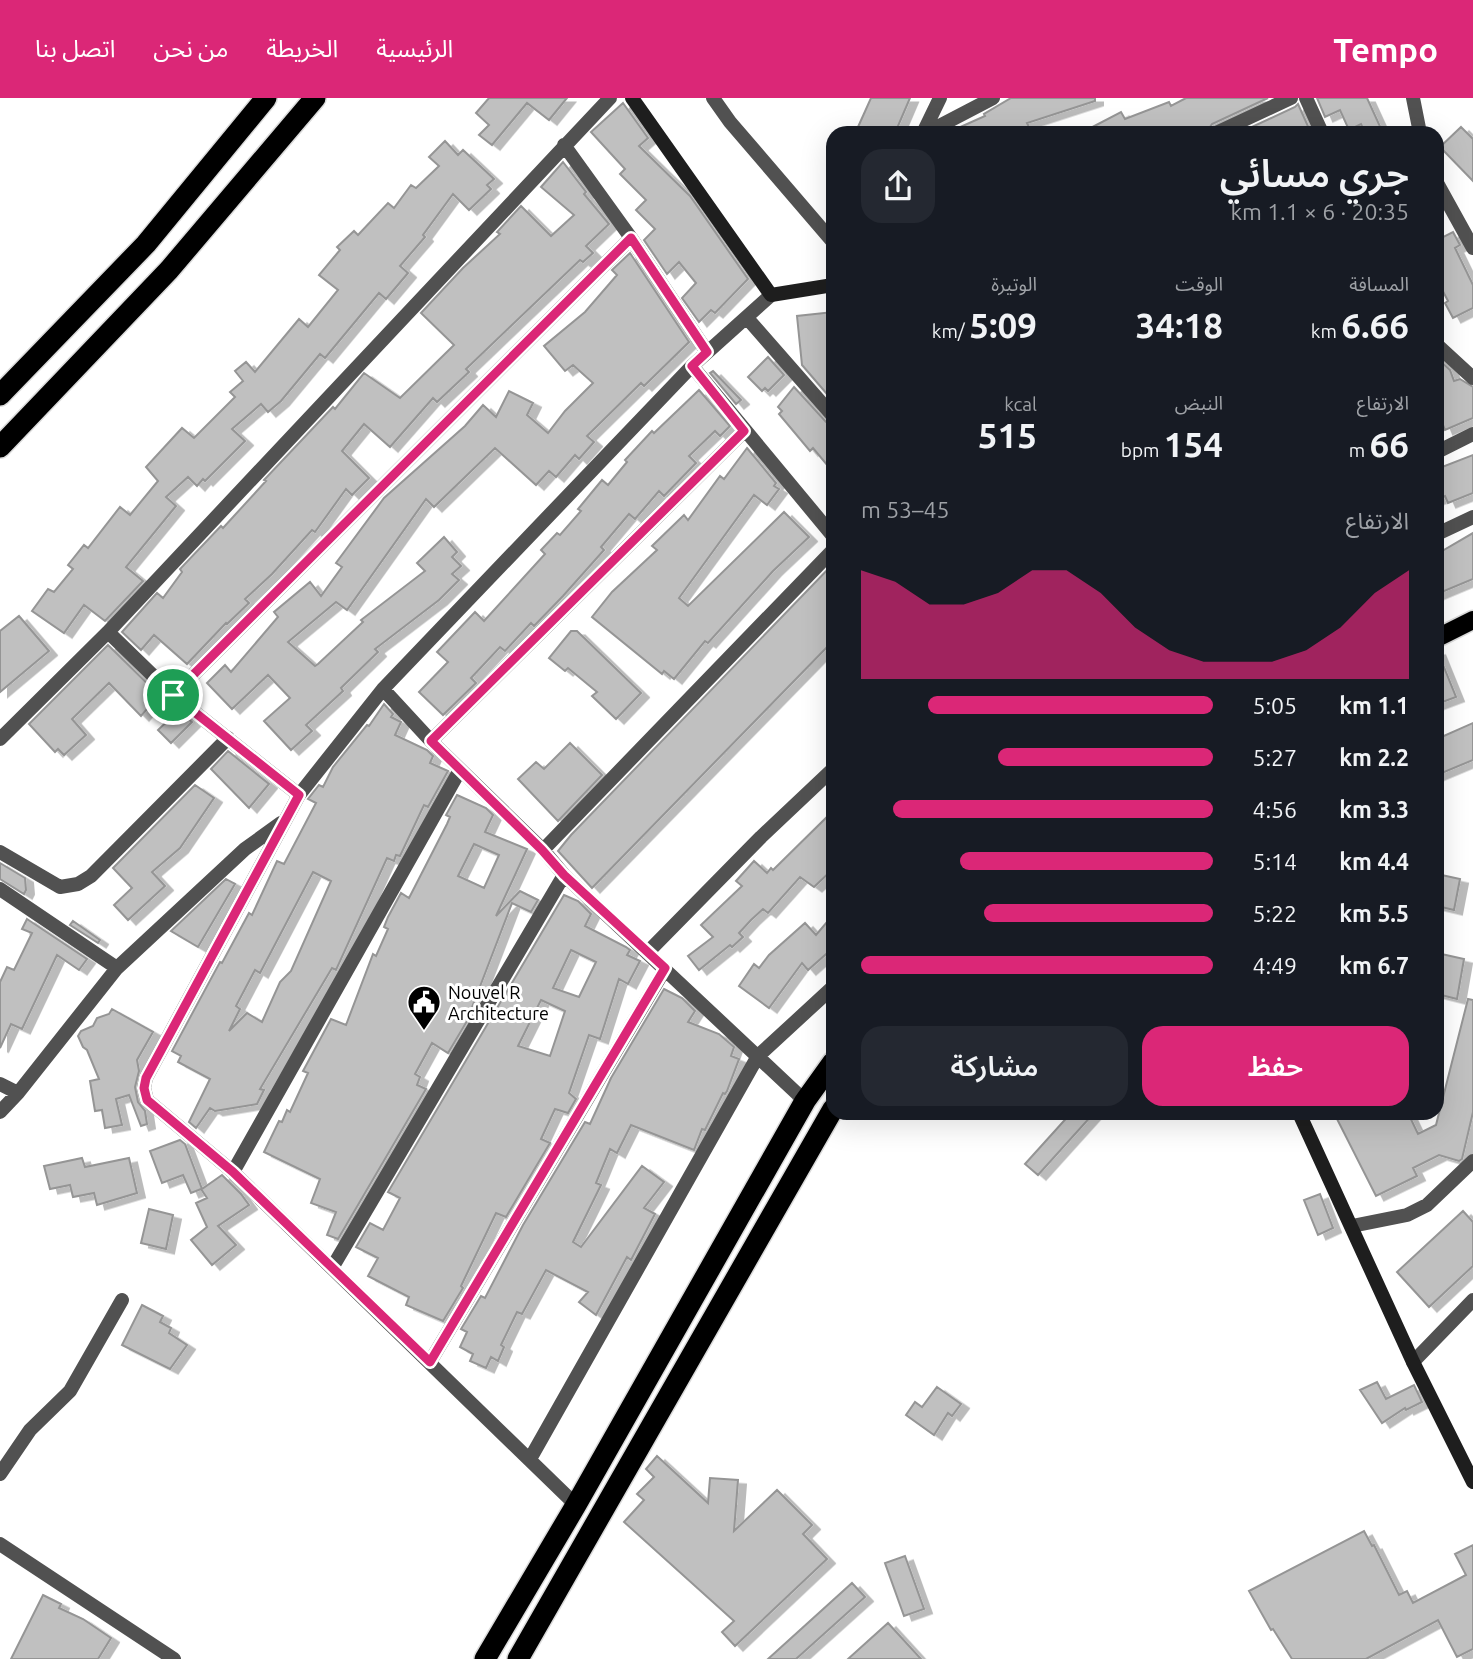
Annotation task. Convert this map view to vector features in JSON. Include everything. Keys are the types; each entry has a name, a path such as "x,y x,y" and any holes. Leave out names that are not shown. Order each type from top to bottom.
{"highway":[{"path":"0,396 146,244 266,98"},
{"path":"0,447 169,270 315,98"},
{"path":"485,1659 576,1505 805,1101 826,1072"},
{"path":"517,1659 827,1120"}],"main road":[{"path":"632,98 771,295 826,286"},
{"path":"1444,634 1473,620"},
{"path":"1301,1120 1413,1362 1473,1482"}],"street":[{"path":"0,739 108,632 610,98"},
{"path":"713,98 730,122 826,234"},
{"path":"927,126 940,98"},
{"path":"938,126 993,98"},
{"path":"1231,126 1291,98"},
{"path":"1306,98 1319,126"},
{"path":"1413,98 1419,126"},
{"path":"564,145 631,238 707,352"},
{"path":"1444,196 1473,248"},
{"path":"173,695 631,238"},
{"path":"576,1505 233,1172 147,1100 144,1088 146,1078 299,795 383,690 692,366 771,295"},
{"path":"747,318 826,408"},
{"path":"1444,351 1473,378"},
{"path":"692,366 826,525"},
{"path":"431,741 744,431"},
{"path":"1444,448 1473,434"},
{"path":"1444,531 1473,517"},
{"path":"542,850 826,557"},
{"path":"108,632 173,695 299,795"},
{"path":"383,690 564,875 805,1101"},
{"path":"0,852 60,887 78,884 91,876 228,738"},
{"path":"233,1172 460,770"},
{"path":"647,953 761,837 826,776"},
{"path":"0,1112 117,968 245,849 285,820"},
{"path":"332,1268 564,875"},
{"path":"0,889 117,968"},
{"path":"430,1362 665,968"},
{"path":"530,1460 758,1056 826,993"},
{"path":"0,1084 18,1093"},
{"path":"1352,1226 1408,1215 1427,1205 1473,1161"},
{"path":"0,1474 30,1430 70,1391 122,1300"},
{"path":"1413,1362 1473,1300"},
{"path":"0,1544 174,1659"}],"building":[{"path":"489,98 567,98 549,120 527,103 492,145 479,135 489,125 476,113"},
{"path":"871,98 910,98 898,126 858,126"},
{"path":"1011,98 1095,98 1095,101 1027,123 1028,126 963,126 985,116 984,114"},
{"path":"1186,98 1268,98 1211,126 1094,126 1121,112 1125,119 1169,102 1171,106"},
{"path":"1317,98 1367,98 1380,126 1347,126 1340,110 1325,117"},
{"path":"623,103 648,138 639,146 690,196 748,279 715,313 711,310 699,322 682,298 696,283 679,262 667,274 644,240 655,229 636,210 646,200 620,174 625,169 591,132"},
{"path":"1298,104 1308,126 1254,126"},
{"path":"1461,127 1473,139 1473,181 1444,151 1444,143"},
{"path":"445,141 458,155 463,150 494,179 487,185 491,189 469,210 453,194 423,235 425,237 400,266 408,273 386,299 379,293 325,358 320,354 281,401 268,412 261,404 232,429 245,441 205,481 203,479 197,486 188,477 166,497 176,506 126,567 143,581 105,621 84,605 64,633 32,611 48,589 54,592 73,569 68,565 84,545 88,548 120,507 130,515 158,481 146,467 182,428 194,438 235,397 230,392 243,381 235,371 246,362 255,372 299,319 308,327 338,290 319,275 340,250 337,247 354,231 358,235 388,203 394,208 411,185 416,188 439,166 429,157"},
{"path":"563,162 586,192 584,194 609,224 586,246 593,253 583,262 580,260 466,369 469,372 437,402 433,398 390,447 364,424 342,451 369,478 352,495 346,489 315,532 312,530 245,599 249,603 187,664 154,635 141,650 122,632 157,593 163,598 182,572 180,569 221,526 223,528 333,407 335,409 364,373 400,398 454,345 421,313 463,268 500,234 497,232 521,206 551,236 574,215 541,187"},
{"path":"1453,232 1460,245 1455,248 1473,285 1473,308 1453,318 1445,303 1448,301 1444,293 1444,236"},
{"path":"630,253 689,342 644,386 641,383 587,436 594,442 579,459 575,455 556,477 549,471 536,485 495,448 434,507 426,499 347,610 336,602 288,642 315,666 318,664 363,622 361,620 425,571 417,563 444,537 457,552 452,557 461,566 452,574 459,580 439,600 375,649 378,652 341,688 343,691 306,725 312,731 291,750 264,721 290,698 268,675 232,709 207,683 225,665 231,672 278,617 274,612 310,582 321,596 342,567 336,563 384,498 465,426 483,405 496,417 509,391 533,403 527,415 548,433 593,383 573,365 565,371 544,346 585,312 617,275 612,270"},
{"path":"826,313 826,393 802,365 797,316"},
{"path":"768,357 784,375 768,391 765,388 762,391 748,377"},
{"path":"1444,364 1450,370 1454,381 1460,379 1473,387 1473,418 1445,430"},
{"path":"713,371 741,400 736,404 710,373"},
{"path":"794,387 826,422 826,464 813,448 810,451 779,414 782,411 778,407"},
{"path":"699,390 730,426 720,436 715,431 689,456 696,463 664,496 659,491 635,519 629,514 601,547 604,550 563,596 534,626 531,623 505,651 500,647 471,678 476,683 443,715 419,692 448,662 437,652 475,612 484,621 545,554 541,550 557,533 560,535 581,511 578,509 602,480 608,485 627,462 625,460 652,431 654,433"},
{"path":"747,448 779,489 767,505 754,495 679,598 688,606 784,512 809,537 773,571 708,643 705,641 674,679 664,671 662,674 592,617 612,592 657,550 652,546 684,515 688,520 720,476 724,479"},
{"path":"1473,455 1473,493 1448,503 1444,496 1444,466"},
{"path":"1473,533 1473,579 1444,591 1444,550"},
{"path":"826,571 826,648 592,888 558,851"},
{"path":"19,616 49,651 0,692 0,631"},
{"path":"571,631 577,631 641,693 616,719 592,696 597,692 568,668 565,671 549,658"},
{"path":"108,645 159,695 141,716 109,683 72,719 86,735 64,755 58,749 55,752 29,724"},
{"path":"1444,667 1456,697 1444,701"},
{"path":"384,704 393,714 391,717 401,722 395,735 427,750 433,756 430,763 448,771 428,807 424,805 400,856 396,855 394,861 387,858 336,970 332,968 260,1089 264,1090 257,1104 215,1111 210,1108 196,1128 189,1122 210,1079 178,1062 181,1056 172,1051 220,962 222,963 249,913 252,915 277,861 284,864 316,803 308,799 319,785 323,787 333,767 367,725 369,726","holes":["313,872 331,881 291,971 280,982 262,1022 247,1013 229,1031 240,1009 236,1006 255,970 260,973"]},
{"path":"178,711 192,722 171,743 158,730"},
{"path":"1473,723 1473,760 1444,772 1444,736"},
{"path":"570,743 602,775 558,821 518,779 536,762 544,769"},
{"path":"228,751 269,784 249,808 211,769"},
{"path":"195,785 214,798 180,848 152,872 165,886 128,920 114,905 132,888 113,868"},
{"path":"457,795 486,808 493,815 485,832 527,849 496,916 520,891 538,900 531,912 512,903 471,1010 473,1011 448,1053 432,1043 415,1074 420,1077 417,1085 426,1089 338,1239 327,1235 336,1212 311,1203 320,1179 264,1152 279,1121 282,1122 287,1110 290,1112 308,1073 303,1071 331,1019 346,1025 373,954 376,956 388,929 384,927 388,917 401,893 409,898 447,824 450,817 446,815","holes":["474,844 499,855 484,888 458,876"]},
{"path":"826,818 826,876 814,887 800,877 768,913 763,909 751,920 739,933 743,937 699,970 688,956 713,937 701,925 742,886 736,881 754,861 767,873 771,868 773,870"},
{"path":"0,863 25,878 24,894 0,879"},
{"path":"1444,876 1460,879 1454,910 1444,908"},
{"path":"226,879 235,884 198,947 171,931"},
{"path":"564,895 578,901 591,914 585,926 626,947 630,950 627,955 640,961 628,984 619,979 600,1039 589,1035 569,1093 576,1099 568,1113 555,1109 541,1139 550,1143 506,1217 496,1213 461,1286 463,1288 443,1321 406,1305 409,1297 368,1276 378,1258 356,1247 370,1223 383,1230 400,1198 388,1192","holes":["571,950 596,962 579,997 553,988","541,1000 565,1011 550,1056 518,1046"]},
{"path":"27,919 87,959 79,970 57,955 22,1029 11,1024 0,1048 0,982 7,967 14,970 32,933 22,929"},
{"path":"73,921 100,940 98,943 70,925"},
{"path":"805,923 816,935 826,923 826,954 808,970 802,963 769,1008 739,986 754,964 759,968 769,955"},
{"path":"1444,955 1464,959 1457,999 1444,996"},
{"path":"664,989 682,998 695,1011 688,1022 719,1034 734,1047 731,1056 739,1059 727,1091 723,1093 705,1130 702,1129 694,1150 631,1125 617,1153 610,1149 596,1183 601,1185 573,1242 581,1247 642,1166 664,1182 644,1208 655,1214 631,1260 627,1257 596,1315 579,1302 588,1292 546,1270 522,1314 517,1312 501,1345 504,1347 498,1361 491,1357 486,1368 470,1361 473,1354 460,1347 467,1332 461,1329 481,1296 485,1298 523,1225 585,1122 590,1124 611,1078"},
{"path":"1468,999 1473,1000 1473,1112 1462,1159 1459,1161 1439,1155 1413,1168 1417,1176 1376,1196 1338,1120 1411,1120 1418,1134 1436,1125 1437,1120 1444,1120 1444,1094"},
{"path":"112,1009 153,1032 137,1060 139,1071 135,1087 138,1102 145,1111 147,1124 141,1126 129,1095 116,1099 122,1125 105,1128 102,1110 95,1111 90,1081 99,1079 78,1036 81,1031 93,1026 97,1018 109,1014"},
{"path":"1065,1120 1088,1120 1038,1175 1025,1164"},
{"path":"180,1140 185,1144 202,1189 222,1175 249,1205 218,1226 236,1245 212,1265 191,1240 207,1227 196,1203 207,1198 201,1189 191,1193 183,1175 162,1183 150,1151"},
{"path":"82,1158 85,1167 129,1158 137,1193 97,1205 94,1193 73,1197 70,1185 50,1189 44,1166"},
{"path":"1320,1194 1333,1228 1318,1235 1304,1200"},
{"path":"149,1209 173,1215 166,1249 141,1243"},
{"path":"1463,1211 1473,1222 1473,1266 1429,1307 1397,1272"},
{"path":"142,1305 163,1316 160,1322 171,1328 169,1333 187,1345 170,1369 122,1345"},
{"path":"1377,1382 1386,1399 1414,1385 1422,1402 1406,1410 1405,1408 1382,1423 1360,1390"},
{"path":"937,1387 961,1404 952,1416 948,1413 934,1435 906,1415 915,1402 922,1407"},
{"path":"657,1456 708,1503 710,1478 738,1480 734,1531 777,1490 812,1525 803,1534 827,1559 735,1646 722,1632 734,1621 624,1522 644,1500 637,1494 654,1477 646,1469"},
{"path":"1364,1531 1399,1595 1407,1591 1413,1603 1466,1575 1455,1554 1473,1545 1473,1649 1457,1657 1438,1620 1366,1659 1292,1659 1273,1629 1271,1630 1249,1591"},
{"path":"905,1556 924,1609 904,1616 885,1563"},
{"path":"852,1583 865,1597 796,1659 768,1659"},
{"path":"43,1595 61,1604 59,1608 83,1619 111,1638 98,1659 11,1659"},
{"path":"888,1623 921,1659 848,1659"}],"place":[{"name":"Nouvel R Architecture","path":"424,1032"}],"route":[{"path":"631,238 707,352 692,366 744,431 431,741 564,875 665,968 430,1362 233,1172 147,1100 144,1088 146,1078 299,795 173,695 631,238"}]}
